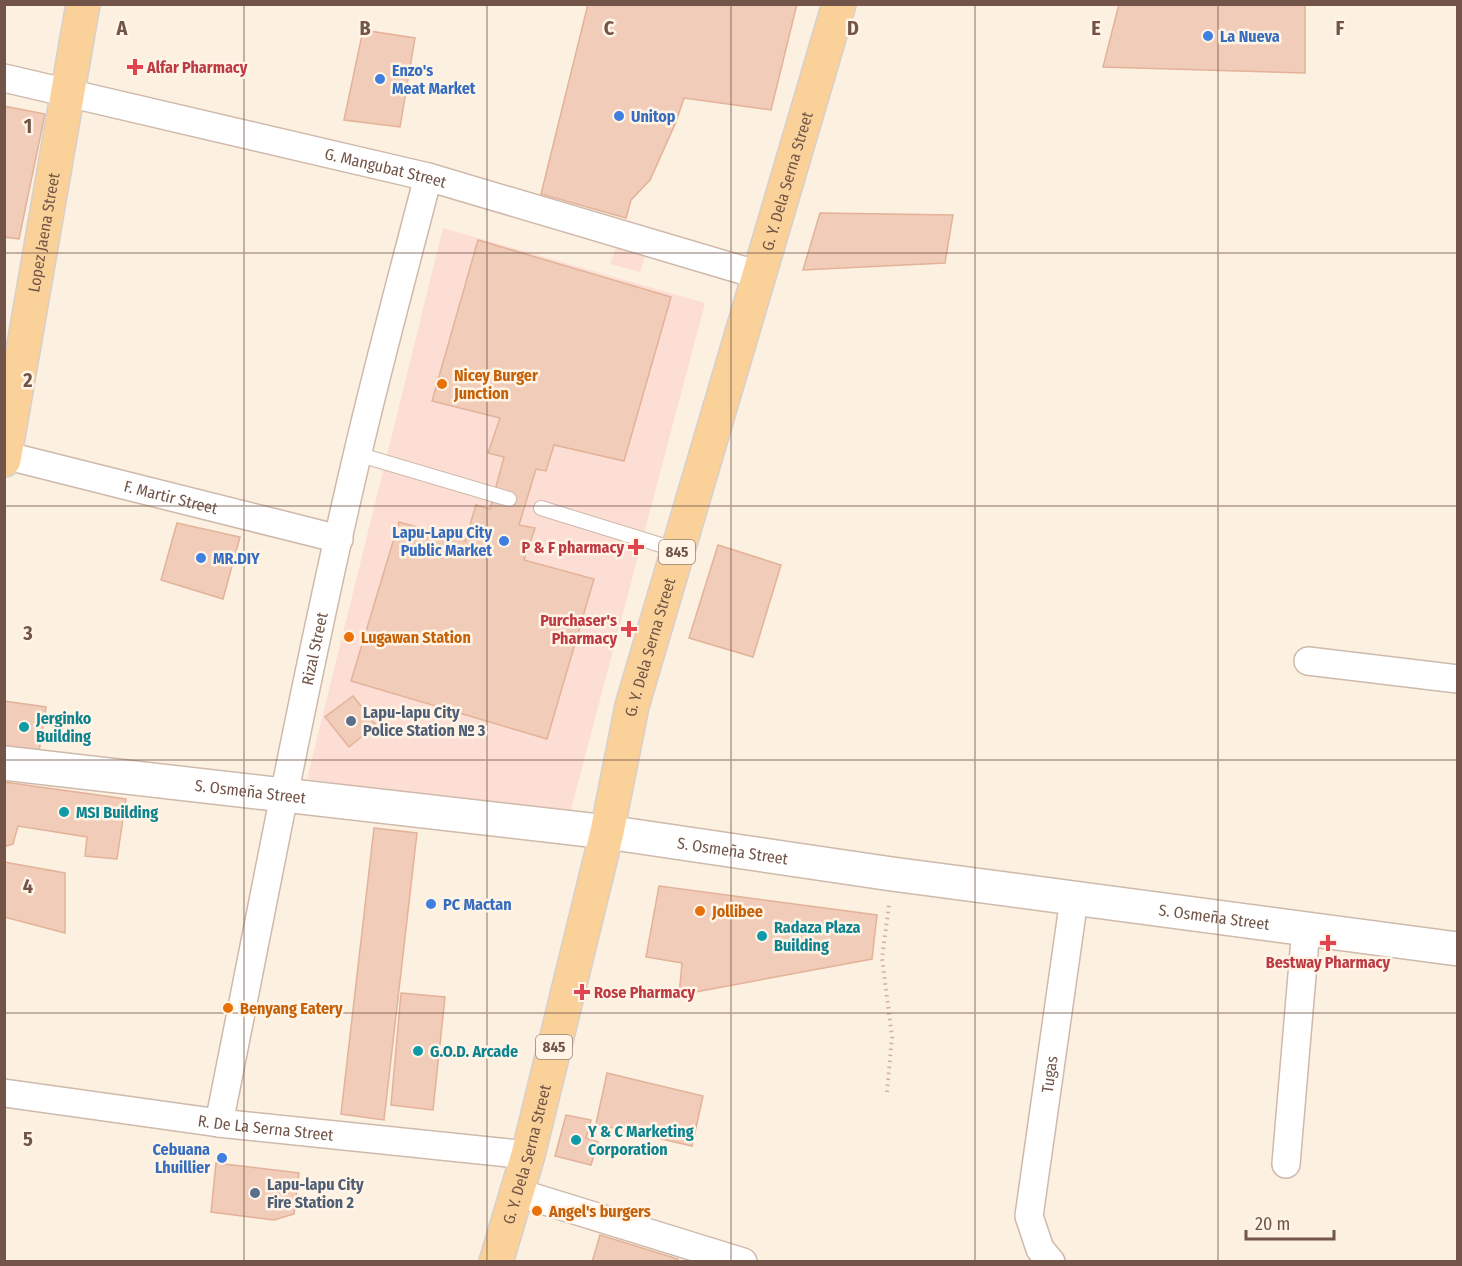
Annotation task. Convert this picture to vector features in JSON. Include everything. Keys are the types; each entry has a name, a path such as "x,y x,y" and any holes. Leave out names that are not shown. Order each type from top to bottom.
{"main road":[{"name":"Lopez Jaena Street","path":"5,457 83,4"},
{"name":"G. Y. Dela Serna Street","path":"496,1262 528,1155 607,832 632,706 839,4"}],"street":[{"name":"G. Mangubat Street","path":"4,78 428,177 759,275"},
{"name":"Rizal Street","path":"219,1123 285,794 357,454 428,177"},
{"name":"F. Martir Street","path":"5,457 339,539"},
{"path":"1308,661 1458,679"},
{"name":"S. Osmeña Street","path":"4,763 607,832 892,874 1458,949"},
{"name":"Tugas","path":"1045,1255 1029,1216 1074,899"},
{"path":"1287,1164 1306,928"},
{"name":"R. De La Serna Street","path":"4,1093 219,1123 528,1155"},
{"path":"516,1192 743,1262"}],"lane":[{"path":"357,454 509,499"},
{"path":"542,508 678,550"}],"path":[{"path":"886,1092 892,1037 882,958 892,874"}],"shaded area":[{"name":"Lapu-Lapu City Public Market","path":"443,228 705,303 569,817 307,779"},
{"path":"619,240 648,248 640,272 610,264"}],"building":[{"name":"Unitop","path":"588,4 797,4 771,110 684,98 676,122 650,180 631,200 626,218 541,194"},
{"name":"La Nueva","path":"1119,4 1305,4 1305,73 1103,67"},
{"name":"Enzo's Meat Market","path":"363,30 415,38 400,127 344,120"},
{"path":"4,106 45,114 19,239 4,237"},
{"path":"820,213 953,215 945,263 803,270"},
{"path":"478,240 671,297 624,461 554,445 546,471 536,469 519,525 535,528 524,560 594,579 547,739 351,681 399,522 465,541 476,505 490,509 504,457 488,453 500,418 432,401"},
{"name":"MR.DIY","path":"177,523 240,537 223,599 161,580"},
{"path":"718,545 781,565 753,657 689,638"},
{"name":"Lapu-lapu City Police Station № 3","path":"353,696 376,725 349,747 325,717"},
{"name":"Jerginko Building","path":"4,701 46,707 39,752 4,747"},
{"name":"MSI Building","path":"4,782 126,799 117,859 85,856 87,837 18,826 13,844 4,847"},
{"path":"374,828 417,833 384,1120 341,1114"},
{"path":"4,862 65,873 65,933 4,917"},
{"name":"Radaza Plaza Building","path":"659,886 877,915 872,959 679,995 682,963 646,957"},
{"name":"G.O.D. Arcade","path":"401,993 445,997 433,1110 391,1105"},
{"path":"607,1073 703,1096 692,1146 596,1124"},
{"name":"Y & C Marketing Corporation","path":"566,1115 591,1120 586,1138 598,1142 591,1165 555,1156"},
{"name":"Lapu-lapu City Fire Station 2","path":"216,1163 299,1173 294,1214 274,1220 211,1212"},
{"path":"600,1235 678,1259 678,1262 592,1262"}],"place":[{"name":"La Nueva","path":"1208,36"},
{"name":"Alfar Pharmacy","path":"135,67"},
{"name":"Enzo's Meat Market","path":"380,79"},
{"name":"Unitop","path":"619,116"},
{"name":"Nicey Burger Junction","path":"442,384"},
{"name":"Lapu-Lapu City Public Market","path":"504,541"},
{"name":"P & F pharmacy","path":"636,547"},
{"name":"MR.DIY","path":"201,558"},
{"name":"Purchaser's Pharmacy","path":"629,629"},
{"name":"Lugawan Station","path":"349,637"},
{"name":"Lapu-lapu City Police Station № 3","path":"351,721"},
{"name":"Jerginko Building","path":"24,727"},
{"name":"MSI Building","path":"64,812"},
{"name":"PC Mactan","path":"431,904"},
{"name":"Jollibee","path":"700,911"},
{"name":"Radaza Plaza Building","path":"762,936"},
{"name":"Bestway Pharmacy","path":"1328,943"},
{"name":"Rose Pharmacy","path":"582,992"},
{"name":"Benyang Eatery","path":"228,1008"},
{"name":"G.O.D. Arcade","path":"418,1051"},
{"name":"Y & C Marketing Corporation","path":"576,1140"},
{"name":"Cebuana Lhuillier","path":"222,1158"},
{"name":"Lapu-lapu City Fire Station 2","path":"255,1193"},
{"name":"Angel's burgers","path":"537,1211"}]}
